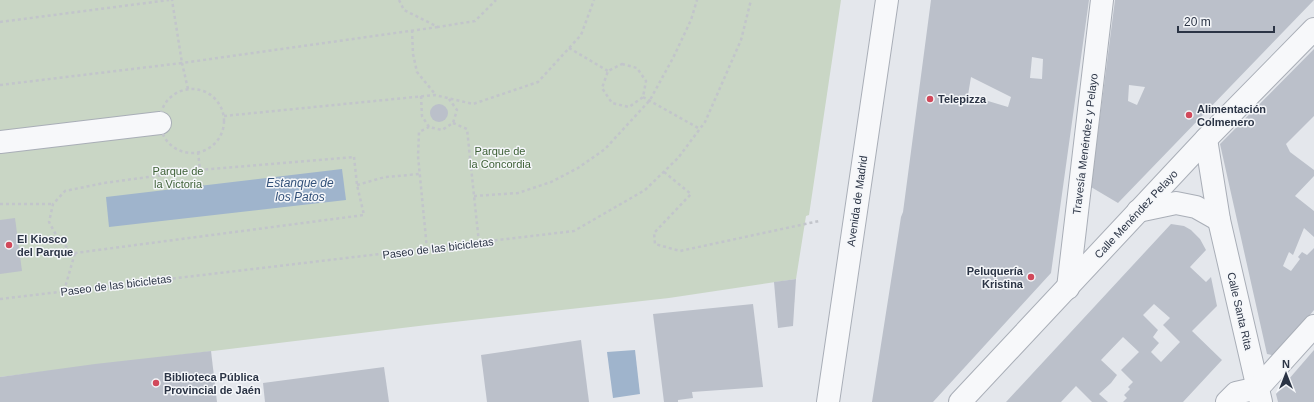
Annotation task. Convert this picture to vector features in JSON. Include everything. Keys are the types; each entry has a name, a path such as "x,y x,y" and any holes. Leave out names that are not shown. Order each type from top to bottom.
{"street":[{"name":"Avenida de Madrid","path":"828,402 887,0"},
{"name":"Travesía Menéndez y Pelayo","path":"1068,288 1102,0"},
{"name":"Calle Menéndez Pelayo","path":"960,402 1206,139 1314,29"},
{"path":"0,142 160,123"},
{"name":"Calle Santa Rita","path":"1206,139 1220,220 1260,395"},
{"path":"1138,211 1176,203 1196,207 1220,220"},
{"path":"1227,402 1236,393 1260,395 1314,326"}],"path":[{"path":"0,22 170,0 188,89"},
{"path":"399,0 404,10 438,27"},
{"path":"0,85 182,63 475,21 496,0"},
{"path":"224,116 435,95 473,104 538,82 581,35 594,0"},
{"path":"474,196 518,193 551,182 578,168 605,149 650,100 673,58 691,20 697,0"},
{"name":"Paseo de las bicicletas","path":"0,299 574,232 645,190 678,158 700,129 708,115 741,40 751,0"},
{"path":"412,30 413,54 417,72 435,95"},
{"path":"569,48 608,71"},
{"path":"622,64 637,68 646,81 643,97 629,107 612,103 602,88 608,71 622,64"},
{"path":"188,89 207,93 221,106 224,116 220,138 212,146 198,152 179,150 170,143 163,134 160,123 161,114 171,97 188,89"},
{"path":"421,96 422,116 428,127"},
{"path":"643,97 700,129"},
{"path":"427,249 418,156 419,132 428,127 442,130 453,123 457,110 449,98"},
{"path":"453,123 467,128 479,243"},
{"path":"198,152 200,170"},
{"path":"354,157 357,185 364,215 75,253 60,242 50,222 53,204 65,191 104,183 200,170 354,157"},
{"path":"664,172 690,194 654,233 655,244 680,251 819,221"},
{"path":"357,185 385,177 420,174"},
{"path":"0,204 53,204"},
{"path":"64,291 75,253"}],"green space":[{"name":"Parque de la Concordia","path":"0,0 841,0 809,215 806,216 796,279 669,298 427,325 0,377"}],"water":[{"name":"Estanque de los Patos","path":"342,169 346,200 109,227 106,197"},
{"path":"635,350 640,394 613,398 607,352"}],"building":[{"path":"931,0 1089,0 1051,273 933,402 872,402 903,212","holes":["1032,57 1043,59 1042,79 1030,78","971,77 1011,97 1008,107 968,95"]},
{"path":"1115,0 1314,0 1118,203 1091,187","holes":["1129,85 1145,87 1137,105 1128,101"]},
{"path":"1314,49 1314,116 1286,144 1290,152 1314,170 1314,176 1295,196 1314,211 1314,237 1304,228 1293,255 1289,252 1283,266 1291,271 1300,259 1298,257 1302,252 1307,255 1314,248 1314,310 1276,356 1267,354 1220,144"},
{"path":"435,104 443,104 448,109 446,120 443,122 435,122 430,117 430,109"},
{"name":"El Kiosco del Parque","path":"15,218 22,271 0,274 0,220"},
{"path":"1171,224 1184,226 1191,230 1200,239 1206,250 1190,267 1206,282 1211,277 1217,306 1192,331 1222,360 1183,402 1123,402 1127,398 1124,395 1130,389 1128,387 1133,382 1121,370 1139,352 1123,337 1101,360 1117,375 1099,394 1108,402 1092,402 1076,386 1061,402 1006,402","holes":["1154,304 1170,318 1163,325 1180,342 1161,362 1151,352 1159,343 1153,337 1158,330 1143,315"]},
{"path":"796,279 793,326 778,328 774,282"},
{"path":"753,304 763,387 692,392 693,398 678,400 678,402 664,402 653,314"},
{"path":"581,340 589,402 487,402 481,355"},
{"path":"1314,350 1314,402 1278,402 1276,394"},
{"name":"Biblioteca Pública Provincial de Jaén","path":"211,351 217,402 0,402 0,377 95,364"},
{"path":"384,367 389,402 265,402 263,383"}],"place":[{"name":"Telepizza","path":"930,99"},
{"name":"Alimentación Colmenero","path":"1189,115"},
{"name":"El Kiosco del Parque","path":"9,245"},
{"name":"Peluquería Kristina","path":"1031,277"},
{"name":"Biblioteca Pública Provincial de Jaén","path":"156,383"}],"park label":[{"name":"Parque de la Victoria","path":"178,177"}]}
